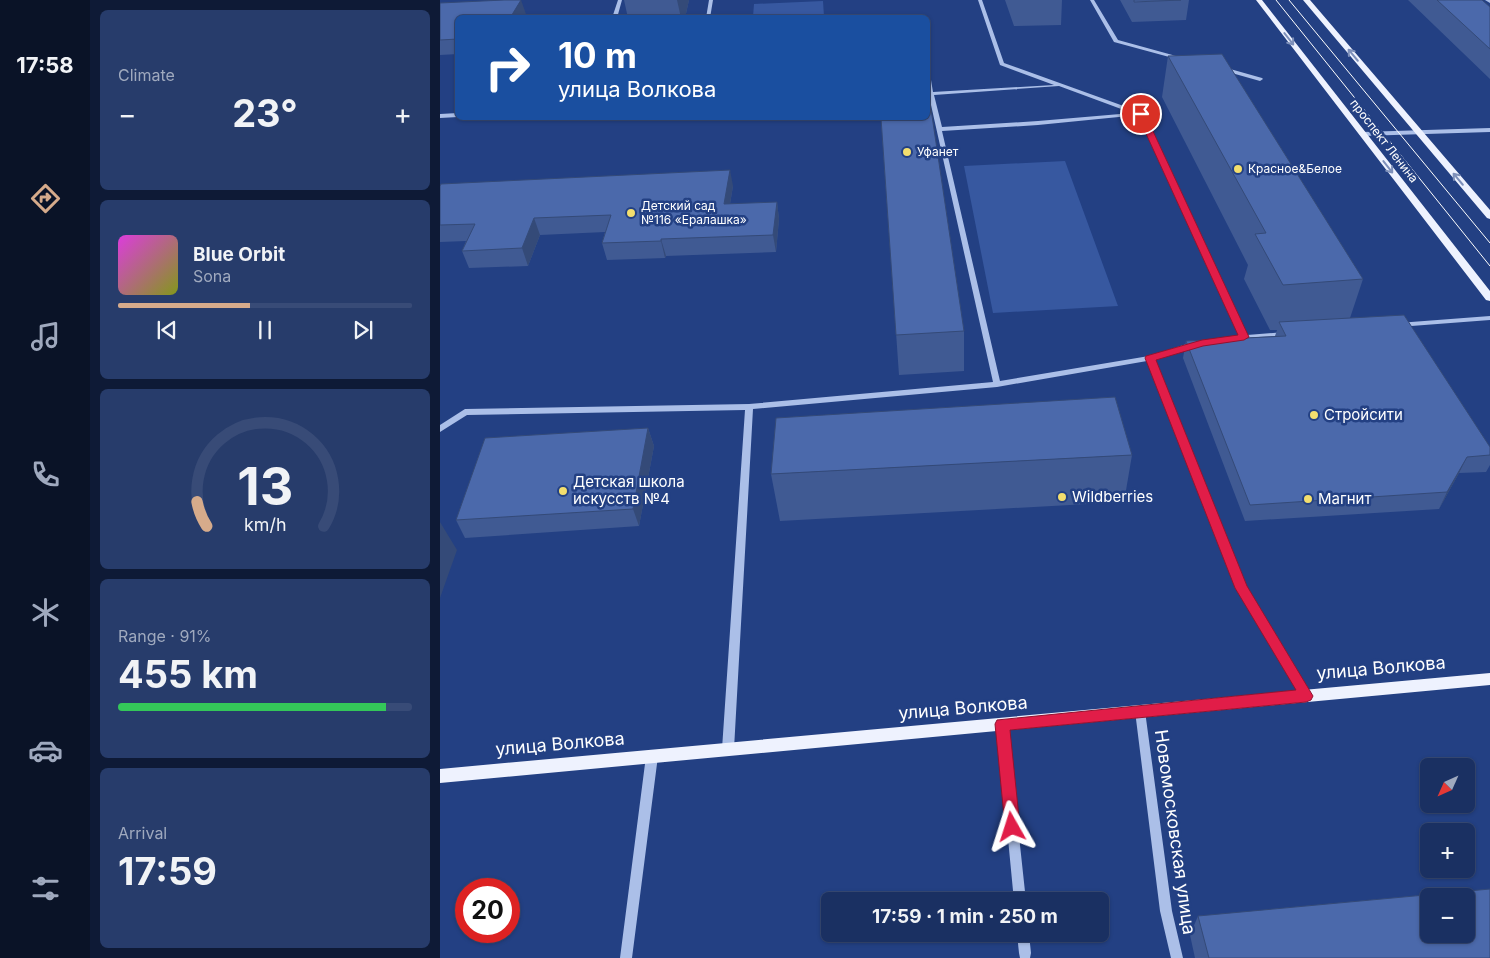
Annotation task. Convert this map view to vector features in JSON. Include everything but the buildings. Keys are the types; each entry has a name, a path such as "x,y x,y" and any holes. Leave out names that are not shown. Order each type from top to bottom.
{"main road":[{"name":"проспект Ленина","path":"1259,0 1490,298"},
{"name":"проспект Ленина","path":"1306,0 1490,216"},
{"name":"улица Волкова","path":"440,776 1490,678"}],"street":[{"path":"615,15 620,0"},
{"path":"708,15 711,0"},
{"path":"980,0 1002,64 1141,114 1244,337"},
{"path":"997,384 930,94 1061,86"},
{"path":"939,129 1141,114"},
{"path":"440,116 455,115"},
{"path":"1362,134 1418,132"},
{"path":"1389,325 1490,318"},
{"path":"1219,340 1292,333"},
{"path":"440,429 465,412 749,407 997,384 1150,358 1202,343"},
{"path":"1150,358 1241,588 1306,696"},
{"path":"728,749 749,407"},
{"name":"Новомосковская улица","path":"1140,711 1166,911 1177,958"},
{"path":"1002,724 1019,892"},
{"path":"626,958 652,756"},
{"path":"1024,942 1025,954"}],"lane":[{"path":"1092,0 1116,41 1193,61"},
{"path":"1212,66 1260,79"},
{"path":"1418,132 1490,130"}],"shaded area":[{"path":"823,1 824,15 753,15 754,4"},
{"path":"1065,161 1118,306 993,313 964,166"}],"tram line":[{"path":"1276,0 1490,266"},
{"path":"1289,0 1490,243"}],"place":[{"name":"Уфанет","path":"907,152"},
{"name":"Красное&Белое","path":"1238,169"},
{"name":"Детский сад №116 «Ералашка»","path":"631,213"},
{"name":"Стройсити","path":"1314,415"},
{"name":"Детская школа искусств №4","path":"563,491"},
{"name":"Wildberries","path":"1062,497"},
{"name":"Магнит","path":"1308,499"}],"route":[{"path":"1012,827 1002,724 1306,696 1241,588 1150,358 1202,343 1244,337 1141,114"}]}
